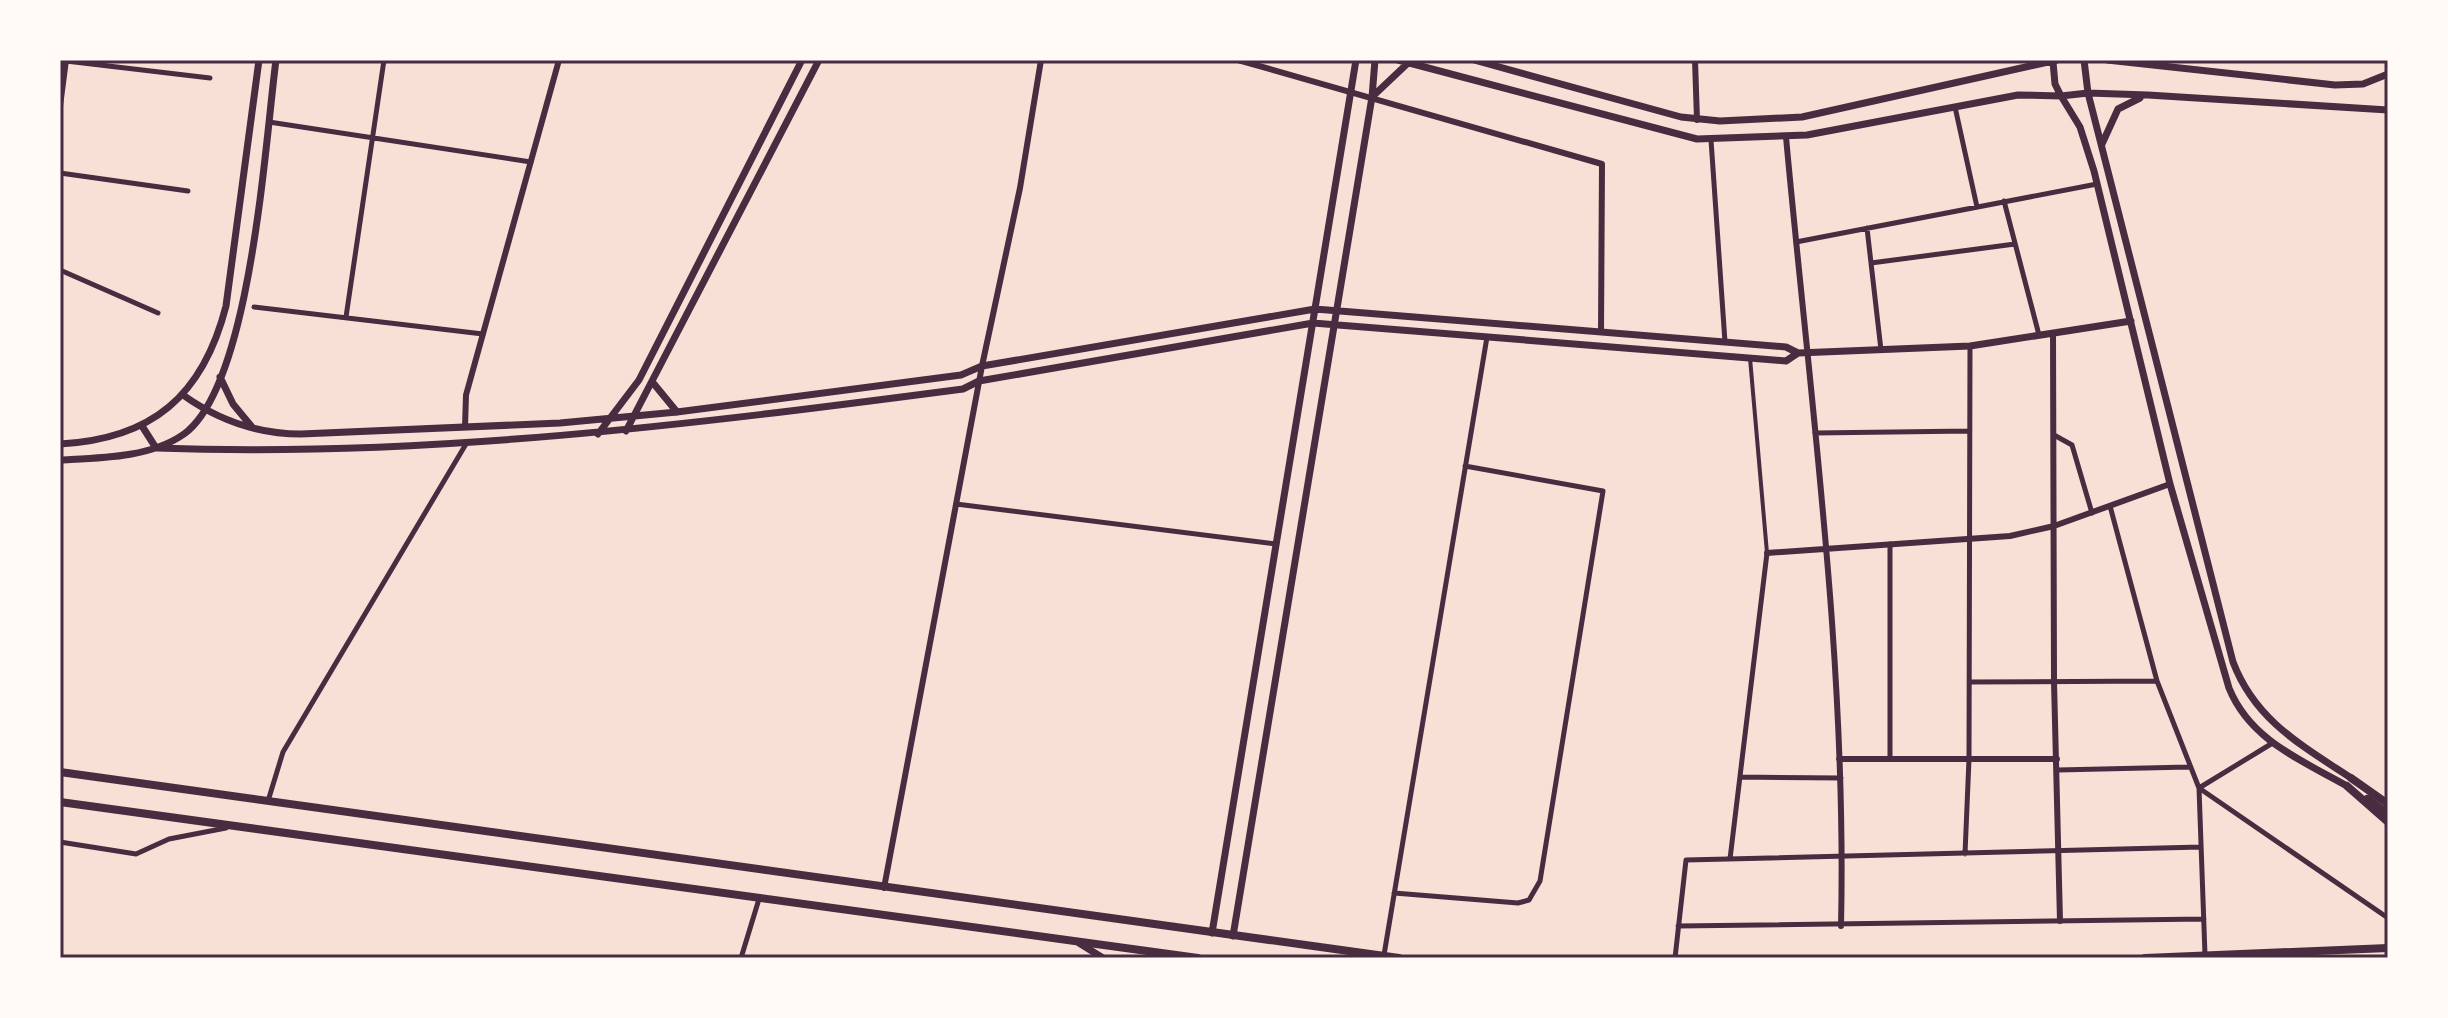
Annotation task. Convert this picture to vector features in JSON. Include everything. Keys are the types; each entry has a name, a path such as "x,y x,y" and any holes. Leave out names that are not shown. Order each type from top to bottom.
{"highway":[{"path":"60,772 1399,958"},
{"path":"2349,782 2388,797"},
{"path":"2349,782 2388,804"},
{"path":"2349,782 2388,814"},
{"path":"2349,782 2388,822"},
{"path":"60,802 1198,958"},
{"path":"2145,958 2388,948"}],"main road":[{"path":"60,444 113,438 142,426 183,395 217,339 226,306 259,60"},
{"path":"156,448 186,432 204,410 220,377 243,311 276,60"},
{"path":"598,434 639,380 802,60"},
{"path":"626,431 654,384 819,60"},
{"path":"1212,933 1356,60"},
{"path":"1233,936 1372,97 1375,60"},
{"path":"1398,60 1676,136 1711,140 1786,137 2018,95 2148,95 2388,110"},
{"path":"1474,60 1697,120 1802,117 2054,61 2055,84 2080,127 2097,184 2170,484 2229,688 2241,712 2271,744 2349,782"},
{"path":"2084,60 2088,93 2185,480 2225,633 2243,686 2259,711 2282,733 2349,782"},
{"path":"2107,60 2335,85 2363,84 2388,74"},
{"path":"1372,97 1408,63"},
{"path":"2101,146 2118,109 2148,95"},
{"path":"183,395 204,410 254,428 301,434 610,419 677,412 961,375 982,366 1315,309 1786,347 1802,353 1970,346 2131,321"},
{"path":"60,460 156,448 276,453 626,431 963,389 979,381 1313,323 1786,361 1802,353"},
{"path":"220,377 233,404 254,428"},
{"path":"654,384 677,412"},
{"path":"142,426 156,448"},
{"path":"465,427 466,443"},
{"path":"2170,484 2185,480"},
{"path":"1077,942 1103,958"}],"street":[{"path":"60,106 66,60 210,78"},
{"path":"346,317 384,60"},
{"path":"465,427 466,395 559,60"},
{"path":"884,888 979,381 1020,188 1041,60"},
{"path":"1238,60 1602,164 1601,332"},
{"path":"1695,60 1697,120"},
{"path":"1955,107 1977,207"},
{"path":"268,122 531,162"},
{"path":"1786,137 1802,353 1814,433 1825,547 1841,778 1841,926"},
{"path":"1711,140 1725,342"},
{"path":"60,173 188,191"},
{"path":"1796,242 2097,184"},
{"path":"2004,201 2039,335"},
{"path":"1867,228 1881,350"},
{"path":"1871,263 2015,244"},
{"path":"60,270 158,313"},
{"path":"254,307 483,334"},
{"path":"2053,333 2054,682 2060,921"},
{"path":"1383,956 1487,337"},
{"path":"1965,854 1970,682 1970,346"},
{"path":"1730,859 1767,553 1750,358"},
{"path":"1814,433 1970,431"},
{"path":"2054,435 2072,445 2092,513"},
{"path":"268,802 283,752 466,443"},
{"path":"1394,893 1518,903 1529,900 1540,881 1603,491 1465,466"},
{"path":"1767,553 1970,540 2054,526 2170,484"},
{"path":"956,504 1276,544"},
{"path":"2110,506 2157,681 2199,788 2205,955"},
{"path":"1890,544 1890,759"},
{"path":"1970,682 2157,681"},
{"path":"2199,788 2271,744"},
{"path":"1839,759 2057,759"},
{"path":"2058,770 2189,767"},
{"path":"1740,777 1841,778"},
{"path":"2199,788 2388,918"},
{"path":"60,842 136,854 169,839 229,827"},
{"path":"1675,958 1686,860 2201,847"},
{"path":"741,958 759,899"},
{"path":"1678,926 2204,919"}]}
